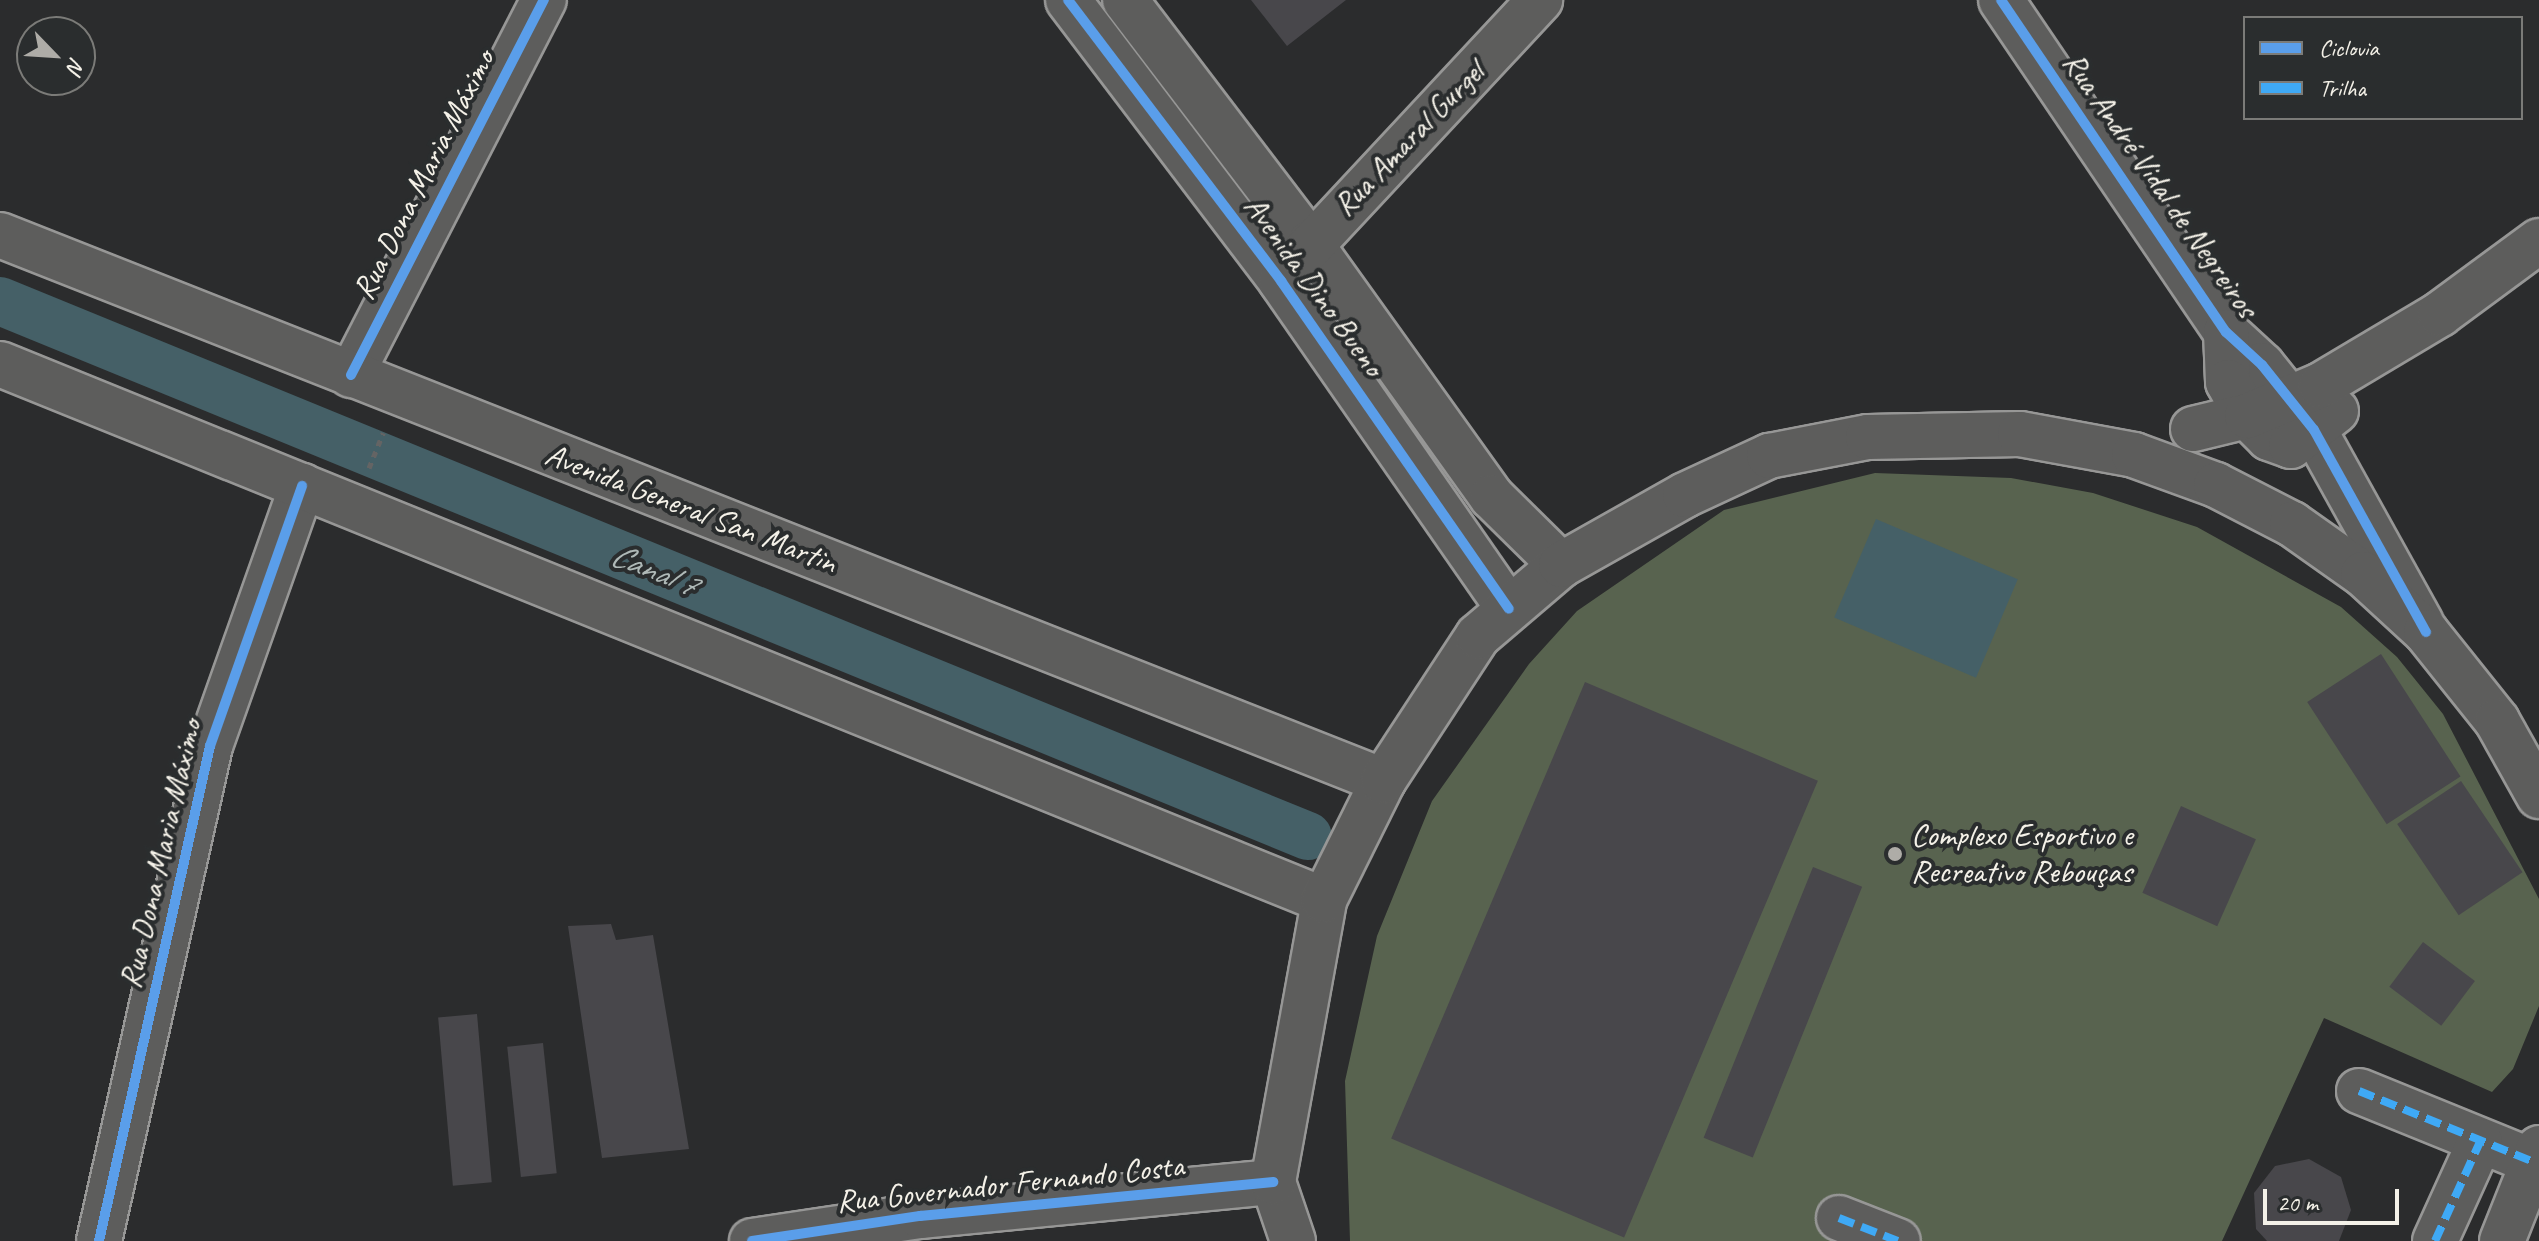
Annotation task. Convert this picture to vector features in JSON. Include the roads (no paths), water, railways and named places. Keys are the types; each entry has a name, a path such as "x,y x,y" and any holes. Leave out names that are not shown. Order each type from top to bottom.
{"street":[{"name":"Rua Dona Maria Máximo","path":"351,375 544,0"},
{"name":"Avenida Dino Bueno","path":"1068,0 1281,281 1509,609"},
{"name":"Avenida Dino Bueno","path":"1125,0 1310,243 1492,497 1561,565"},
{"name":"Rua Amaral Gurgel","path":"1281,281 1310,243 1540,0"},
{"name":"Rua André Vidal de Negreiros","path":"2001,0 2226,332 2262,365 2302,415 2426,632"},
{"name":"Avenida General San Martin","path":"0,235 1383,781"},
{"path":"2134,455 2193,429 2219,402 2238,399 2269,438 2291,446 2302,415 2321,385 2440,314 2539,241"},
{"name":"Rua André Vidal de Negreiros","path":"2226,332 2238,399"},
{"path":"0,364 1324,900"},
{"path":"1293,1241 1273,1182 1324,900 1383,781 1478,636 1561,565 1685,495 1769,456 1854,439 2020,434 2134,455 2216,485 2292,524 2363,574 2426,632 2497,721 2539,796"},
{"name":"Rua Dona Maria Máximo","path":"99,1241 210,746 302,486"},
{"path":"2359,1091 2480,1142 2536,1155 2515,1233"},
{"path":"2435,1241 2480,1142"},
{"name":"Rua Governador Fernando Costa","path":"752,1241 919,1229 1273,1182"},
{"path":"1839,1218 1898,1241"}],"water":[{"path":"1876,519 2018,579 1976,678 1834,617"}],"waterway":[{"name":"Canal 7","path":"0,301 1308,836"}],"place":[{"name":"Complexo Esportivo e Recreativo Rebouças","path":"1895,854"}]}
